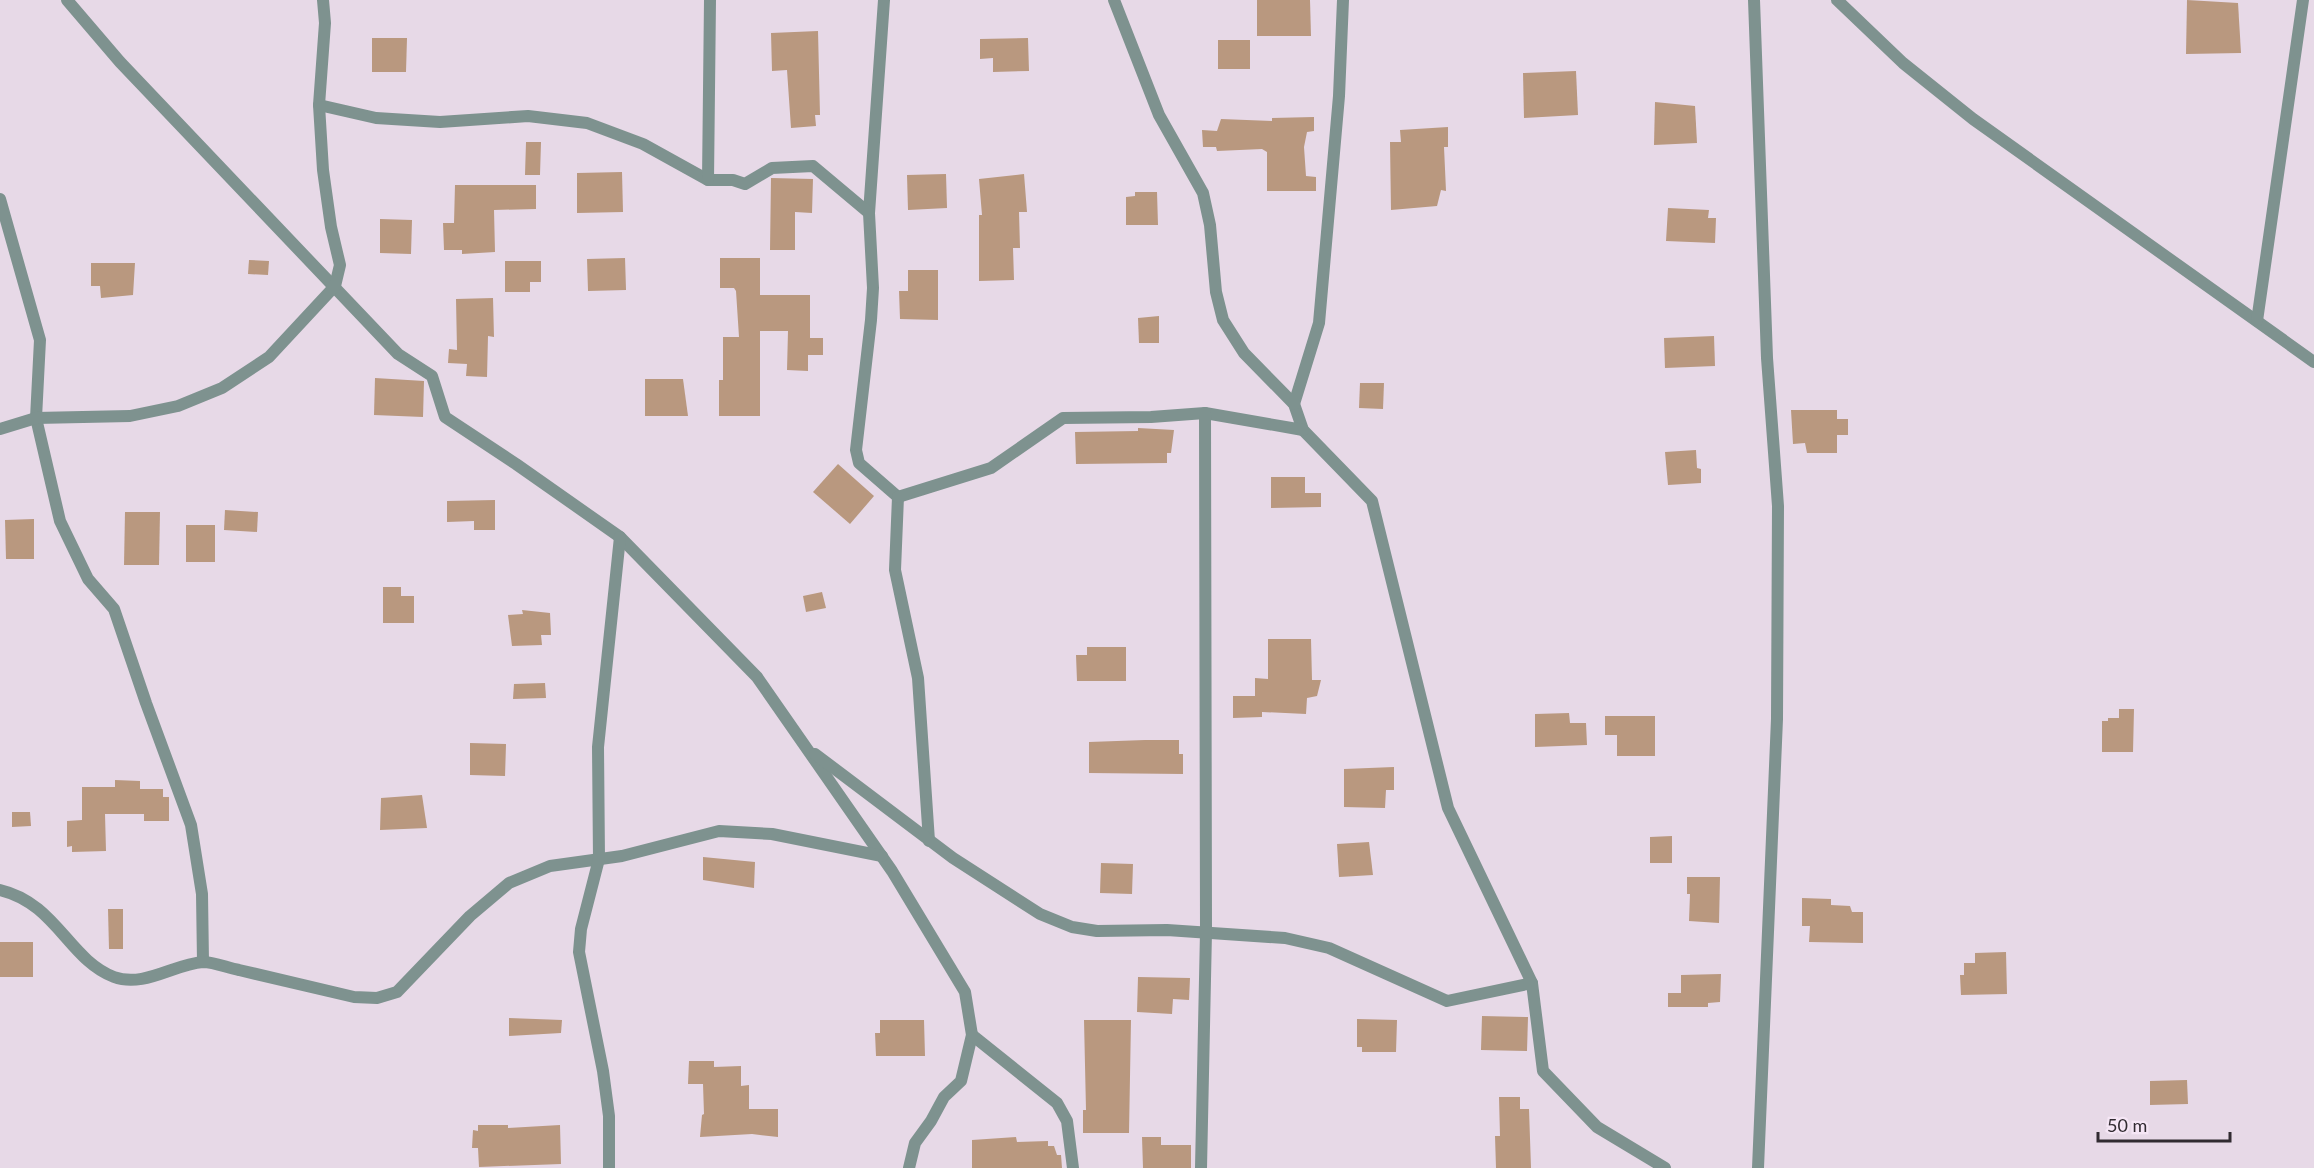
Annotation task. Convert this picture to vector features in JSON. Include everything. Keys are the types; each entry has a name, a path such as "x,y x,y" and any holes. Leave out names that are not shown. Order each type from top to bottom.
{"street":[{"path":"67,0 120,62 398,354 432,376 445,417 620,537 757,677 882,855 965,992 972,1035 961,1081 944,1097 931,1121 915,1143 909,1168"},
{"path":"0,429 36,418 130,416 178,406 222,388 269,357 335,286 340,265 330,227 323,170 319,105 325,23 323,0"},
{"path":"708,180 710,0"},
{"path":"884,0 869,213 873,288 856,450 859,463 898,497"},
{"path":"1114,0 1159,114 1203,193 1210,225 1216,292 1223,320 1244,353 1293,404 1303,430 1372,501 1448,808 1532,983 1543,1071 1597,1127 1665,1168"},
{"path":"1293,404 1319,323 1339,96 1343,0"},
{"path":"1754,0 1767,358 1779,506 1777,731 1758,1168"},
{"path":"1837,0 1903,63 1973,118 2314,362"},
{"path":"2257,321 2302,0"},
{"path":"319,105 376,118 440,122 528,116 586,123 643,144 708,180 733,180 745,184 772,168 813,166 869,213"},
{"path":"0,199 40,340 36,418 60,520 88,579 114,609 191,825 202,894 203,962"},
{"path":"898,497 991,468 1063,418 1151,417 1204,413 1303,430"},
{"path":"1201,1168 1206,932 1204,413"},
{"path":"898,497 895,570 918,678 929,841"},
{"path":"609,1168 609,1116 603,1071 579,952 581,929 599,859 598,747 620,537"},
{"path":"807,748 929,841 1040,914 1072,927 1109,931 1206,932 1286,938 1329,948 1447,1001 1532,983"},
{"path":"0,890 13,893 33,904 58,926 97,969 117,978 141,979 203,962 354,997 377,998 397,992 470,916 509,883 550,866 622,856 719,831 772,834 882,855"},
{"path":"972,1035 1058,1103 1066,1121 1073,1168"}],"building":[{"path":"1257,0 1310,0 1311,36 1257,36"},
{"path":"2187,0 2238,3 2241,53 2186,54"},
{"path":"818,31 820,115 815,115 816,126 791,128 787,70 772,71 771,33"},
{"path":"372,38 407,38 406,72 372,72"},
{"path":"1028,38 1029,71 993,72 993,58 980,59 980,39"},
{"path":"1218,40 1250,40 1250,69 1218,69"},
{"path":"1576,71 1578,115 1524,118 1523,73"},
{"path":"1655,102 1695,106 1697,143 1654,145"},
{"path":"1314,117 1314,131 1307,132 1304,147 1306,176 1316,177 1316,191 1267,191 1267,152 1262,149 1217,151 1216,147 1203,147 1202,130 1217,131 1221,119 1272,121 1272,118"},
{"path":"1448,127 1448,147 1444,147 1446,191 1441,190 1437,206 1391,210 1390,142 1401,142 1400,130"},
{"path":"526,142 541,142 540,175 525,175"},
{"path":"622,172 623,212 577,213 577,173"},
{"path":"946,174 947,208 908,210 907,175"},
{"path":"1024,174 1027,212 1019,212 1020,248 1013,248 1014,280 979,281 979,215 982,215 979,179"},
{"path":"771,178 813,179 812,213 795,212 795,250 770,250"},
{"path":"455,185 536,185 536,209 494,210 495,252 462,254 462,250 444,250 443,223 454,223"},
{"path":"1135,192 1157,192 1158,225 1126,225 1126,197 1135,196"},
{"path":"1668,208 1709,210 1708,218 1716,218 1715,243 1666,241"},
{"path":"380,219 412,220 411,254 380,253"},
{"path":"625,258 626,290 588,291 587,259"},
{"path":"720,258 760,258 760,295 810,295 810,338 823,338 823,355 808,355 808,371 787,370 788,331 760,331 760,416 719,416 719,380 723,380 723,337 739,337 736,291 734,288 720,288"},
{"path":"249,260 269,261 268,275 248,274"},
{"path":"505,261 541,261 541,282 530,282 530,292 505,292"},
{"path":"91,263 135,263 133,295 101,298 100,286 91,286"},
{"path":"908,270 938,270 938,320 900,319 899,291 908,291"},
{"path":"493,298 494,337 488,336 487,377 466,376 467,364 448,363 449,349 457,350 456,299"},
{"path":"1159,316 1159,343 1139,343 1138,318"},
{"path":"1714,336 1715,366 1665,368 1664,338"},
{"path":"375,378 424,381 423,417 374,415"},
{"path":"645,379 683,379 688,416 645,416"},
{"path":"1360,383 1384,383 1383,409 1359,408"},
{"path":"1791,410 1837,410 1837,419 1848,419 1848,435 1837,435 1837,453 1807,453 1805,443 1793,444"},
{"path":"1138,428 1174,430 1171,453 1167,453 1167,463 1076,464 1075,432 1138,431"},
{"path":"1696,450 1697,468 1701,469 1701,483 1668,485 1665,452"},
{"path":"838,464 874,496 850,524 813,492"},
{"path":"1271,477 1305,477 1305,493 1321,493 1321,507 1271,508"},
{"path":"495,500 495,530 474,530 474,521 447,522 447,501"},
{"path":"225,510 258,512 257,532 224,530"},
{"path":"125,512 160,512 159,565 124,565"},
{"path":"34,519 34,559 6,559 5,520"},
{"path":"186,525 215,525 215,562 186,562"},
{"path":"383,587 401,587 401,596 414,596 414,623 383,623"},
{"path":"822,592 826,608 806,612 803,596"},
{"path":"522,610 550,613 551,635 541,635 542,645 512,646 508,615 523,614"},
{"path":"1268,639 1311,639 1312,680 1321,680 1317,696 1307,698 1306,714 1262,712 1262,717 1233,718 1233,696 1255,696 1255,678 1268,679"},
{"path":"1087,647 1126,647 1126,681 1077,681 1076,655 1087,655"},
{"path":"545,683 546,698 513,699 514,684"},
{"path":"2119,709 2134,709 2133,752 2102,752 2102,721 2108,721 2108,718 2119,718"},
{"path":"1569,713 1570,723 1586,723 1587,745 1535,747 1535,714"},
{"path":"1605,716 1655,716 1655,756 1617,756 1617,735 1605,735"},
{"path":"1179,740 1179,754 1183,754 1183,774 1089,773 1089,742"},
{"path":"470,743 506,744 505,776 470,775"},
{"path":"1394,767 1394,790 1386,790 1385,808 1344,807 1344,769"},
{"path":"115,780 140,781 140,789 163,789 163,797 169,797 169,821 144,821 144,814 105,814 106,851 72,852 72,846 67,847 67,821 82,820 82,787 115,787"},
{"path":"422,795 427,828 380,830 381,798"},
{"path":"12,812 30,812 31,826 12,827"},
{"path":"1672,836 1672,863 1650,863 1650,837"},
{"path":"1369,842 1373,875 1339,877 1337,844"},
{"path":"703,857 755,862 754,888 703,880"},
{"path":"1101,863 1133,864 1132,894 1100,893"},
{"path":"1687,877 1720,877 1719,923 1689,921 1690,894 1687,894"},
{"path":"1802,898 1831,899 1831,905 1850,906 1852,912 1863,912 1863,943 1809,942 1810,926 1802,926"},
{"path":"108,909 123,909 123,949 109,949"},
{"path":"0,942 33,942 33,977 0,977"},
{"path":"2006,952 2007,994 1961,995 1960,975 1964,975 1964,963 1975,963 1975,953"},
{"path":"1721,974 1720,1002 1708,1003 1708,1007 1668,1007 1668,993 1681,993 1681,975"},
{"path":"1138,977 1190,978 1189,1000 1173,999 1172,1014 1137,1012"},
{"path":"1482,1016 1528,1017 1527,1051 1481,1050"},
{"path":"509,1018 562,1020 561,1033 509,1036"},
{"path":"1357,1019 1397,1020 1396,1052 1362,1052 1362,1047 1357,1047"},
{"path":"880,1020 924,1020 925,1056 876,1056 875,1033 880,1033"},
{"path":"1084,1020 1131,1020 1129,1133 1083,1133 1083,1110 1086,1110"},
{"path":"689,1061 714,1061 714,1067 741,1066 741,1086 749,1085 749,1109 778,1109 778,1137 752,1134 700,1137 704,1114 703,1084 688,1084"},
{"path":"2187,1080 2188,1104 2150,1105 2150,1081"},
{"path":"1499,1097 1520,1097 1520,1109 1529,1109 1531,1168 1496,1168 1495,1136 1500,1136"},
{"path":"478,1125 508,1125 508,1128 560,1125 561,1164 479,1167 478,1148 472,1148 473,1130 478,1131"},
{"path":"1016,1137 1017,1142 1048,1141 1048,1146 1054,1146 1057,1155 1061,1155 1062,1168 972,1168 972,1140"},
{"path":"1142,1137 1161,1137 1161,1145 1191,1145 1191,1168 1143,1168"}]}
